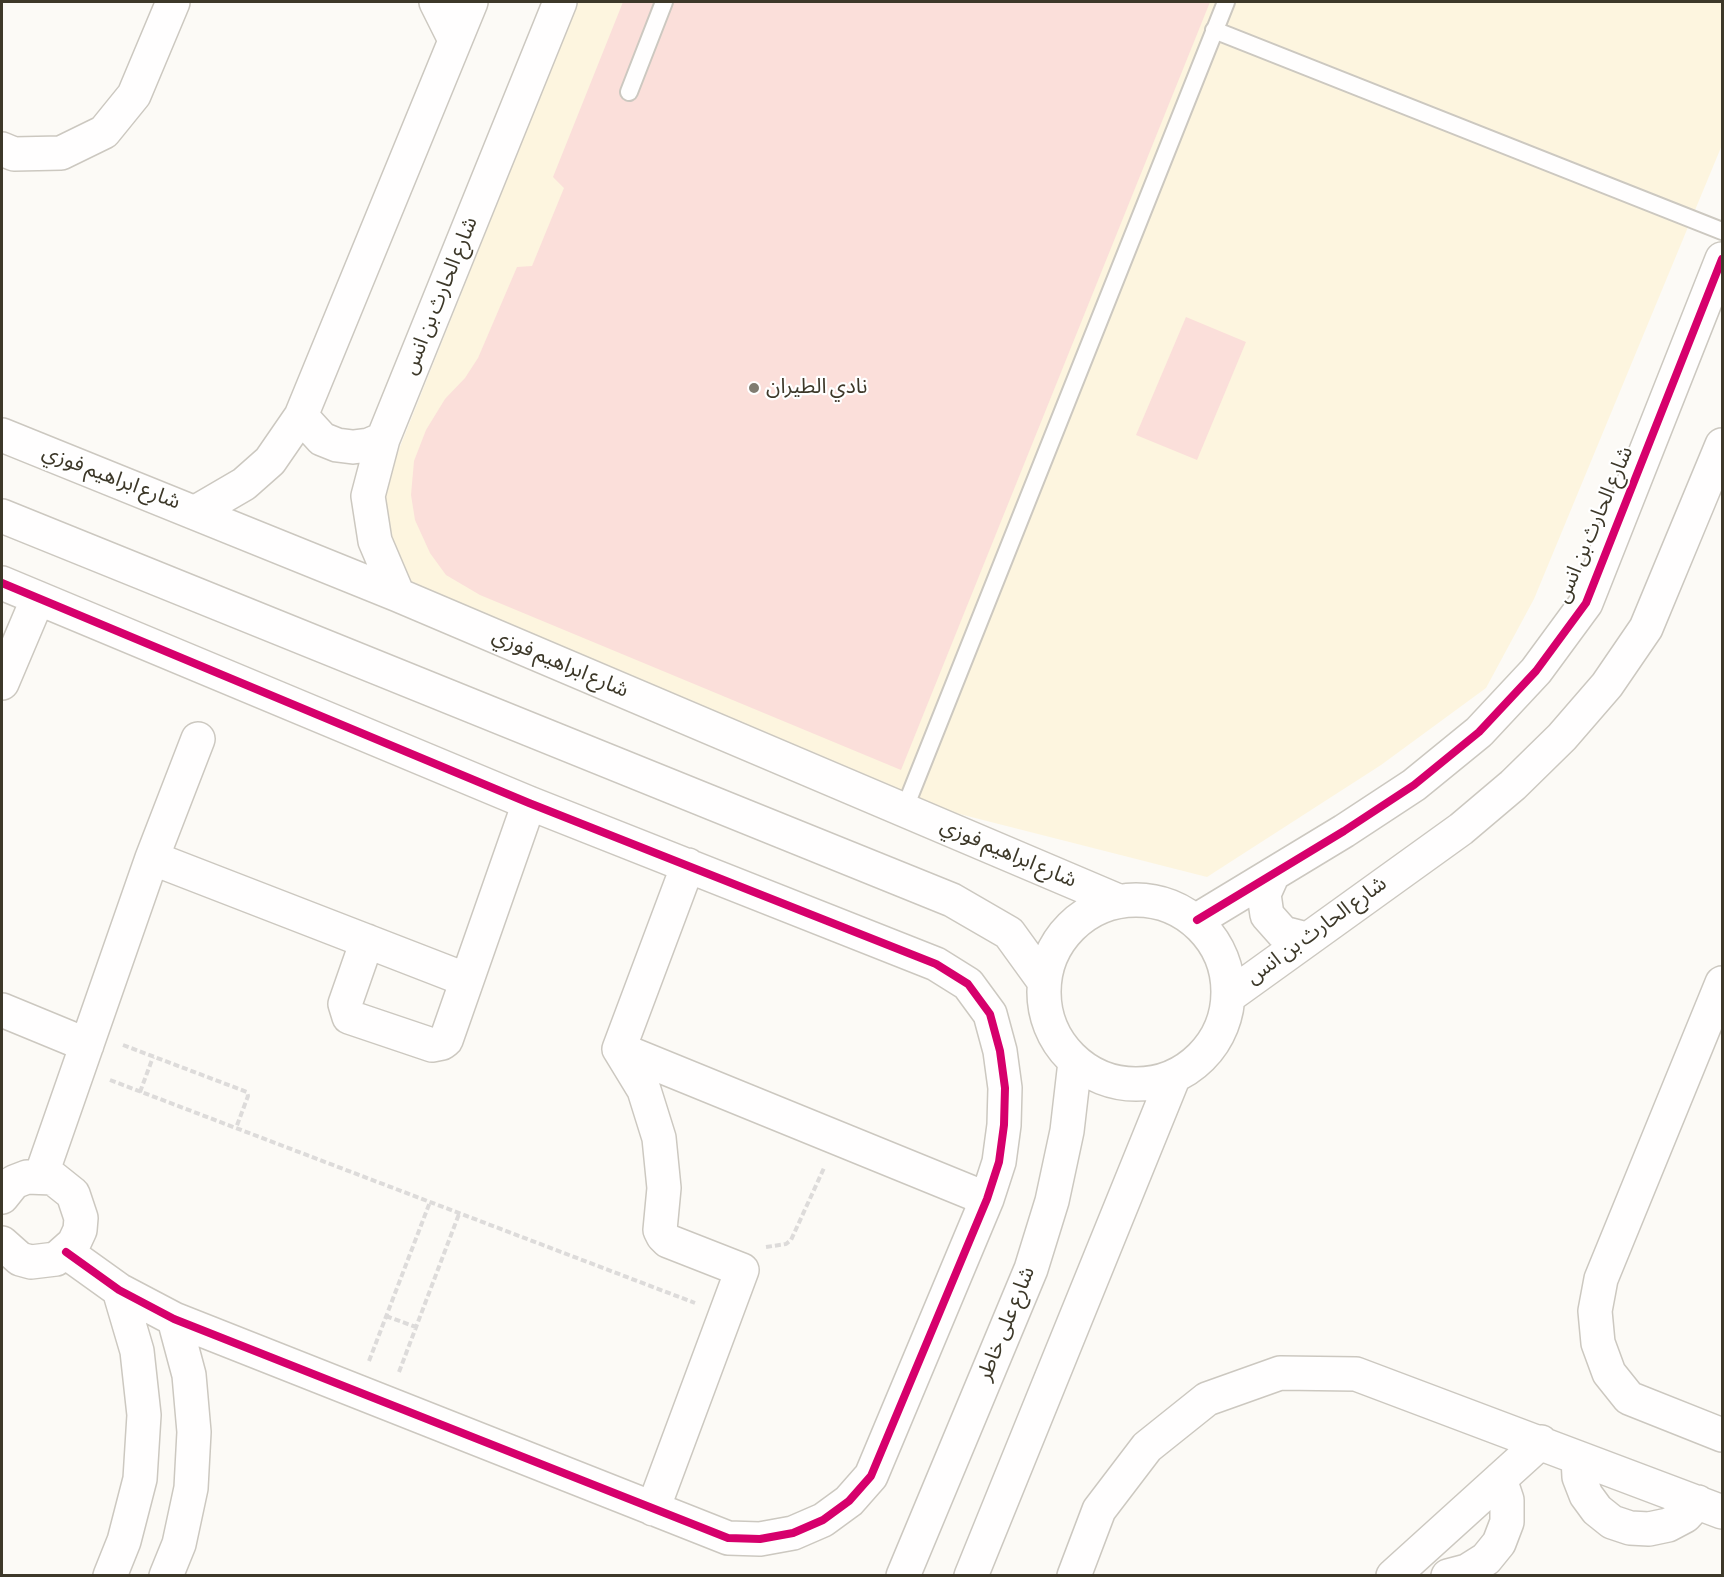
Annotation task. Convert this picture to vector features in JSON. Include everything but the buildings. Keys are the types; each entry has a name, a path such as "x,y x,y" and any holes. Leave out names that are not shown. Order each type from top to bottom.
{"street":[{"path":"2,149 14,154 61,153 104,132 134,95 173,2"},
{"path":"436,2 455,40"},
{"path":"196,512 244,484 270,461 301,416 471,2"},
{"name":"شارع الحارث بن انس","path":"398,594 375,540 368,496 383,440 560,2"},
{"name":"شارع الحارث بن انس","path":"1197,920 1414,785 1479,732 1536,671 1586,603 1722,259"},
{"path":"301,416 322,439 337,445 361,446 383,440"},
{"name":"شارع ابراهيم فوزي","path":"2,435 398,594 1116,900"},
{"name":"شارع الحارث بن انس","path":"1229,996 1461,829 1514,786 1562,737 1607,685 1646,628 1722,445"},
{"path":"2,516 952,900 1009,933 1043,980"},
{"path":"2,583 529,803 936,964 968,984 990,1014 1000,1051 1005,1088 1004,1125 1000,1153 987,1198 871,1476 849,1501 823,1520 793,1533 760,1539 728,1538 174,1319 119,1290 66,1252"},
{"path":"2,683 38,598"},
{"path":"41,1176 152,858 198,739"},
{"path":"367,941 345,1004 349,1017 437,1045 446,1040 529,803"},
{"path":"152,858 467,980"},
{"path":"619,1049 688,865"},
{"path":"1273,874 1264,894 1267,915 1283,933 1294,938 1306,939"},
{"path":"1116,900 1159,901 1197,920 1215,942 1226,968 1229,996 1221,1029 1202,1057 1174,1076 1149,1084 1122,1084 1097,1076 1075,1062 1056,1039 1044,1010 1043,980 1056,944 1082,916 1116,900"},
{"path":"1722,983 1601,1279 1595,1311 1598,1343 1609,1372 1629,1398 1722,1435"},
{"path":"2,1010 86,1049"},
{"path":"619,1049 987,1198"},
{"path":"619,1049 644,1090 659,1138 664,1188 660,1230 663,1236 668,1241 742,1270 653,1509"},
{"name":"شارع على خاطر","path":"903,1575 1031,1269 1052,1201 1067,1131 1075,1062"},
{"path":"971,1575 1174,1076"},
{"path":"2,1197 14,1182 27,1177 41,1176 64,1184 79,1205 80,1230 66,1252 56,1259 32,1262 20,1258 2,1243"},
{"path":"110,1575 124,1541 140,1479 144,1415 137,1351 119,1290"},
{"path":"166,1575 179,1544 191,1488 194,1432 189,1375 174,1319"},
{"path":"1074,1575 1099,1510 1147,1447 1207,1399 1280,1373 1356,1374 1710,1507"},
{"path":"1399,1570 1541,1442"},
{"path":"1578,1458 1579,1477 1592,1503 1612,1522 1630,1528 1649,1529 1668,1525 1710,1507"},
{"path":"1448,1575 1467,1571 1486,1559 1499,1543 1507,1522 1507,1500 1500,1479"},
{"path":"1399,1570 1443,1575"}],"lane":[{"path":"629,92 664,2"},
{"path":"904,810 1226,2"},
{"path":"1214,30 1722,231"}],"path":[{"path":"86,1049 153,1057 247,1092 248,1096 236,1128"},
{"path":"86,1049 140,1092 725,1315"},
{"path":"140,1092 153,1057"},
{"path":"742,1270 753,1254 770,1245 786,1244 791,1240 838,1138"},
{"path":"372,1398 386,1316 430,1202"},
{"path":"372,1398 416,1327 459,1213"},
{"path":"386,1316 416,1327"}],"shaded area":[{"path":"578,2 1722,2 1722,145 1534,599 1486,688 1381,765 1207,877 924,805 420,596 388,552 379,499"},
{"name":"نادي الطيران","path":"623,2 1210,2 901,770 480,595 446,575 430,553 415,520 411,495 414,461 426,430 445,399 465,378 478,358 517,267 532,266 564,188 553,177"},
{"path":"1186,317 1246,342 1197,460 1136,435"}],"cycle path":[{"path":"1197,920 1344,831 1414,785 1479,732 1536,671 1586,603 1722,259"},
{"path":"2,583 529,803 936,964 968,984 990,1014 1000,1051 1005,1088 1004,1125 999,1162 987,1199 871,1476 849,1501 823,1520 793,1533 760,1539 728,1538 174,1319 119,1290 66,1252"}],"place":[{"name":"نادي الطيران","path":"754,388"}]}
